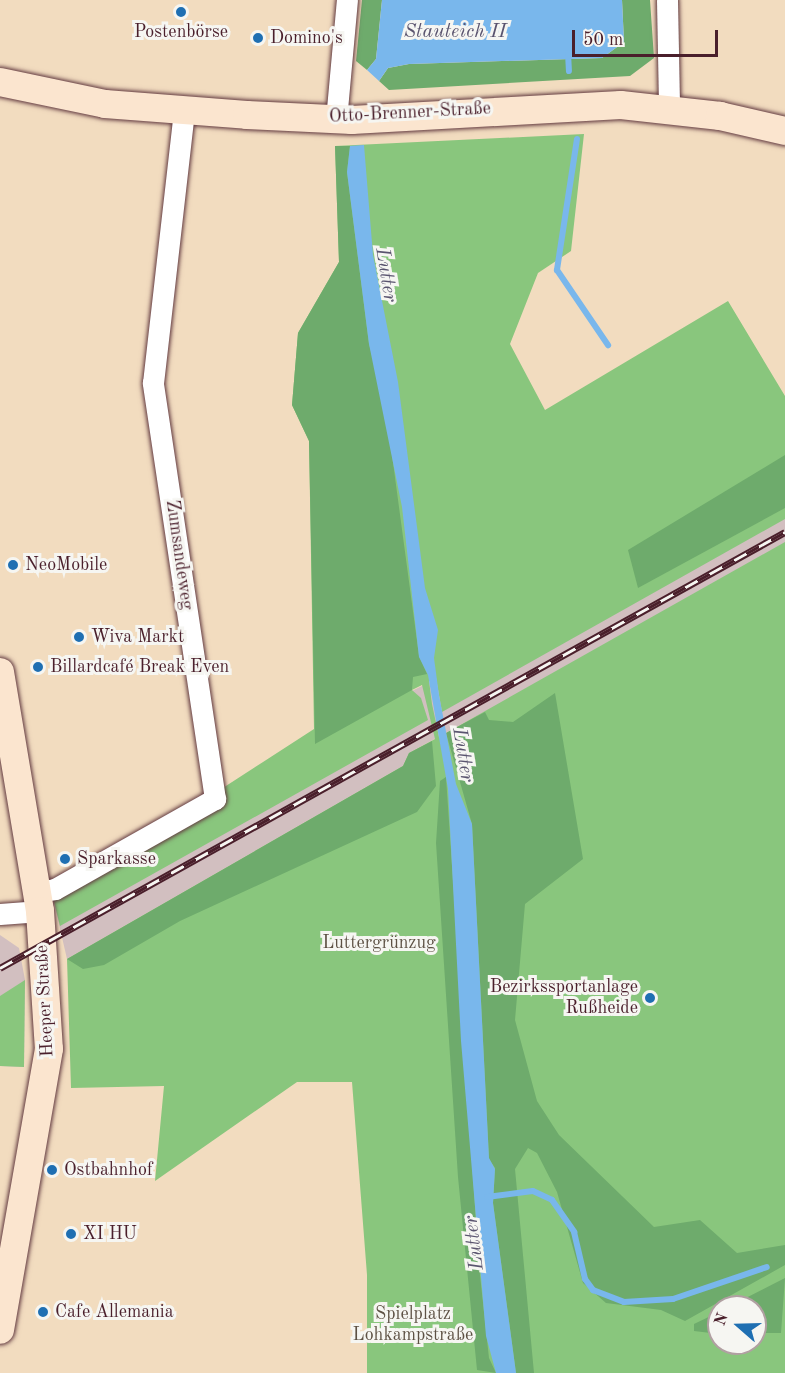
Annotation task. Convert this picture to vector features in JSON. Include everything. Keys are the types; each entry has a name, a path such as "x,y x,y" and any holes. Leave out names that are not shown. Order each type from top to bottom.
{"street":[{"path":"336,120 347,0"},
{"path":"667,0 669,108"},
{"name":"Otto-Brenner-Straße","path":"0,82 82,101 336,120 519,106 669,108 785,131"},
{"name":"Zumsandeweg","path":"38,901 55,889 215,799 153,383 184,110"},
{"name":"Heeper Straße","path":"0,672 38,901 48,1074 0,1330"},
{"path":"0,914 38,901"}],"shaded area":[{"path":"785,508 785,583 484,712 409,753 403,766 67,959 53,898 375,709"},
{"path":"0,935 19,948 25,980 24,1067 0,1066"}],"green space":[{"path":"362,0 382,0 376,59 367,70 356,61"},
{"path":"622,0 650,0 654,58 630,76 389,90 379,81 388,68 409,64 602,58 624,42"},
{"path":"584,134 571,251 538,273 510,344 545,410 728,301 785,396 785,519 442,712 436,678 429,681 439,737 785,542 785,1373 367,1373 367,1275 352,1082 297,1082 155,1181 164,1086 71,1088 67,959 403,766 409,753 435,739 422,685 412,690 421,698 428,720 60,926 53,898 314,729 309,441 292,405 298,333 339,262 335,146"},
{"path":"335,146 350,146 347,172 369,344 385,403 419,656 427,674 413,677 412,690 315,744 309,441 292,405 298,333 339,262"},
{"path":"785,455 785,508 638,588 628,550"},
{"path":"555,693 583,859 525,904 515,1020 537,1101 559,1135 654,1227 700,1220 737,1253 785,1245 785,1265 731,1295 707,1295 707,1309 685,1321 661,1310 606,1303 583,1283 557,1192 537,1153 528,1148 515,1169 534,1373 516,1373 493,1203 495,1168 489,1159 472,824 446,733 485,712 489,720 513,722"},
{"path":"432,741 436,786 417,812 180,921 104,965 83,969 67,959 403,766 409,753"},
{"path":"446,777 479,1266 489,1358 496,1373 477,1370 458,1177 436,843 440,781"},
{"path":"25,980 24,1067 0,1066 0,996"},
{"path":"785,1278 781,1333 767,1333 767,1295 752,1295"},
{"path":"707,1318 707,1333 694,1331 694,1324"}],"water":[{"name":"Stauteich II","path":"382,0 622,0 624,42 602,58 409,64 388,68 379,81 367,70 376,59"},
{"path":"364,145 373,255 398,382 425,588 438,630 434,658 439,695 456,784 472,824 489,1158 495,1169 493,1203 516,1373 496,1373 486,1336 461,1041 448,789 428,675 419,657 402,507 369,344 347,172 350,146"}],"waterway":[{"path":"568,53 569,71"},
{"path":"577,139 557,270 608,345"},
{"path":"487,1197 533,1191 552,1200 574,1232 585,1279 593,1290 624,1302 673,1299 767,1267"}],"railway":[{"path":"0,968 785,532"}],"place":[{"name":"Postenbörse","path":"181,12"},
{"name":"Domino's","path":"258,38"},
{"name":"NeoMobile","path":"13,565"},
{"name":"Wiva Markt","path":"79,637"},
{"name":"Billardcafé Break Even","path":"38,667"},
{"name":"Sparkasse","path":"65,859"},
{"name":"Bezirkssportanlage Rußheide","path":"650,998"},
{"name":"Ostbahnhof","path":"52,1170"},
{"name":"XI HU","path":"71,1234"},
{"name":"Cafe Allemania","path":"43,1312"}],"water label":[{"name":"Lutter","path":"385,275"},
{"name":"Lutter","path":"462,755"},
{"name":"Lutter","path":"475,1243"}],"park label":[{"name":"Luttergrünzug","path":"379,943"},
{"name":"Spielplatz Lohkampstraße","path":"413,1325"}]}
